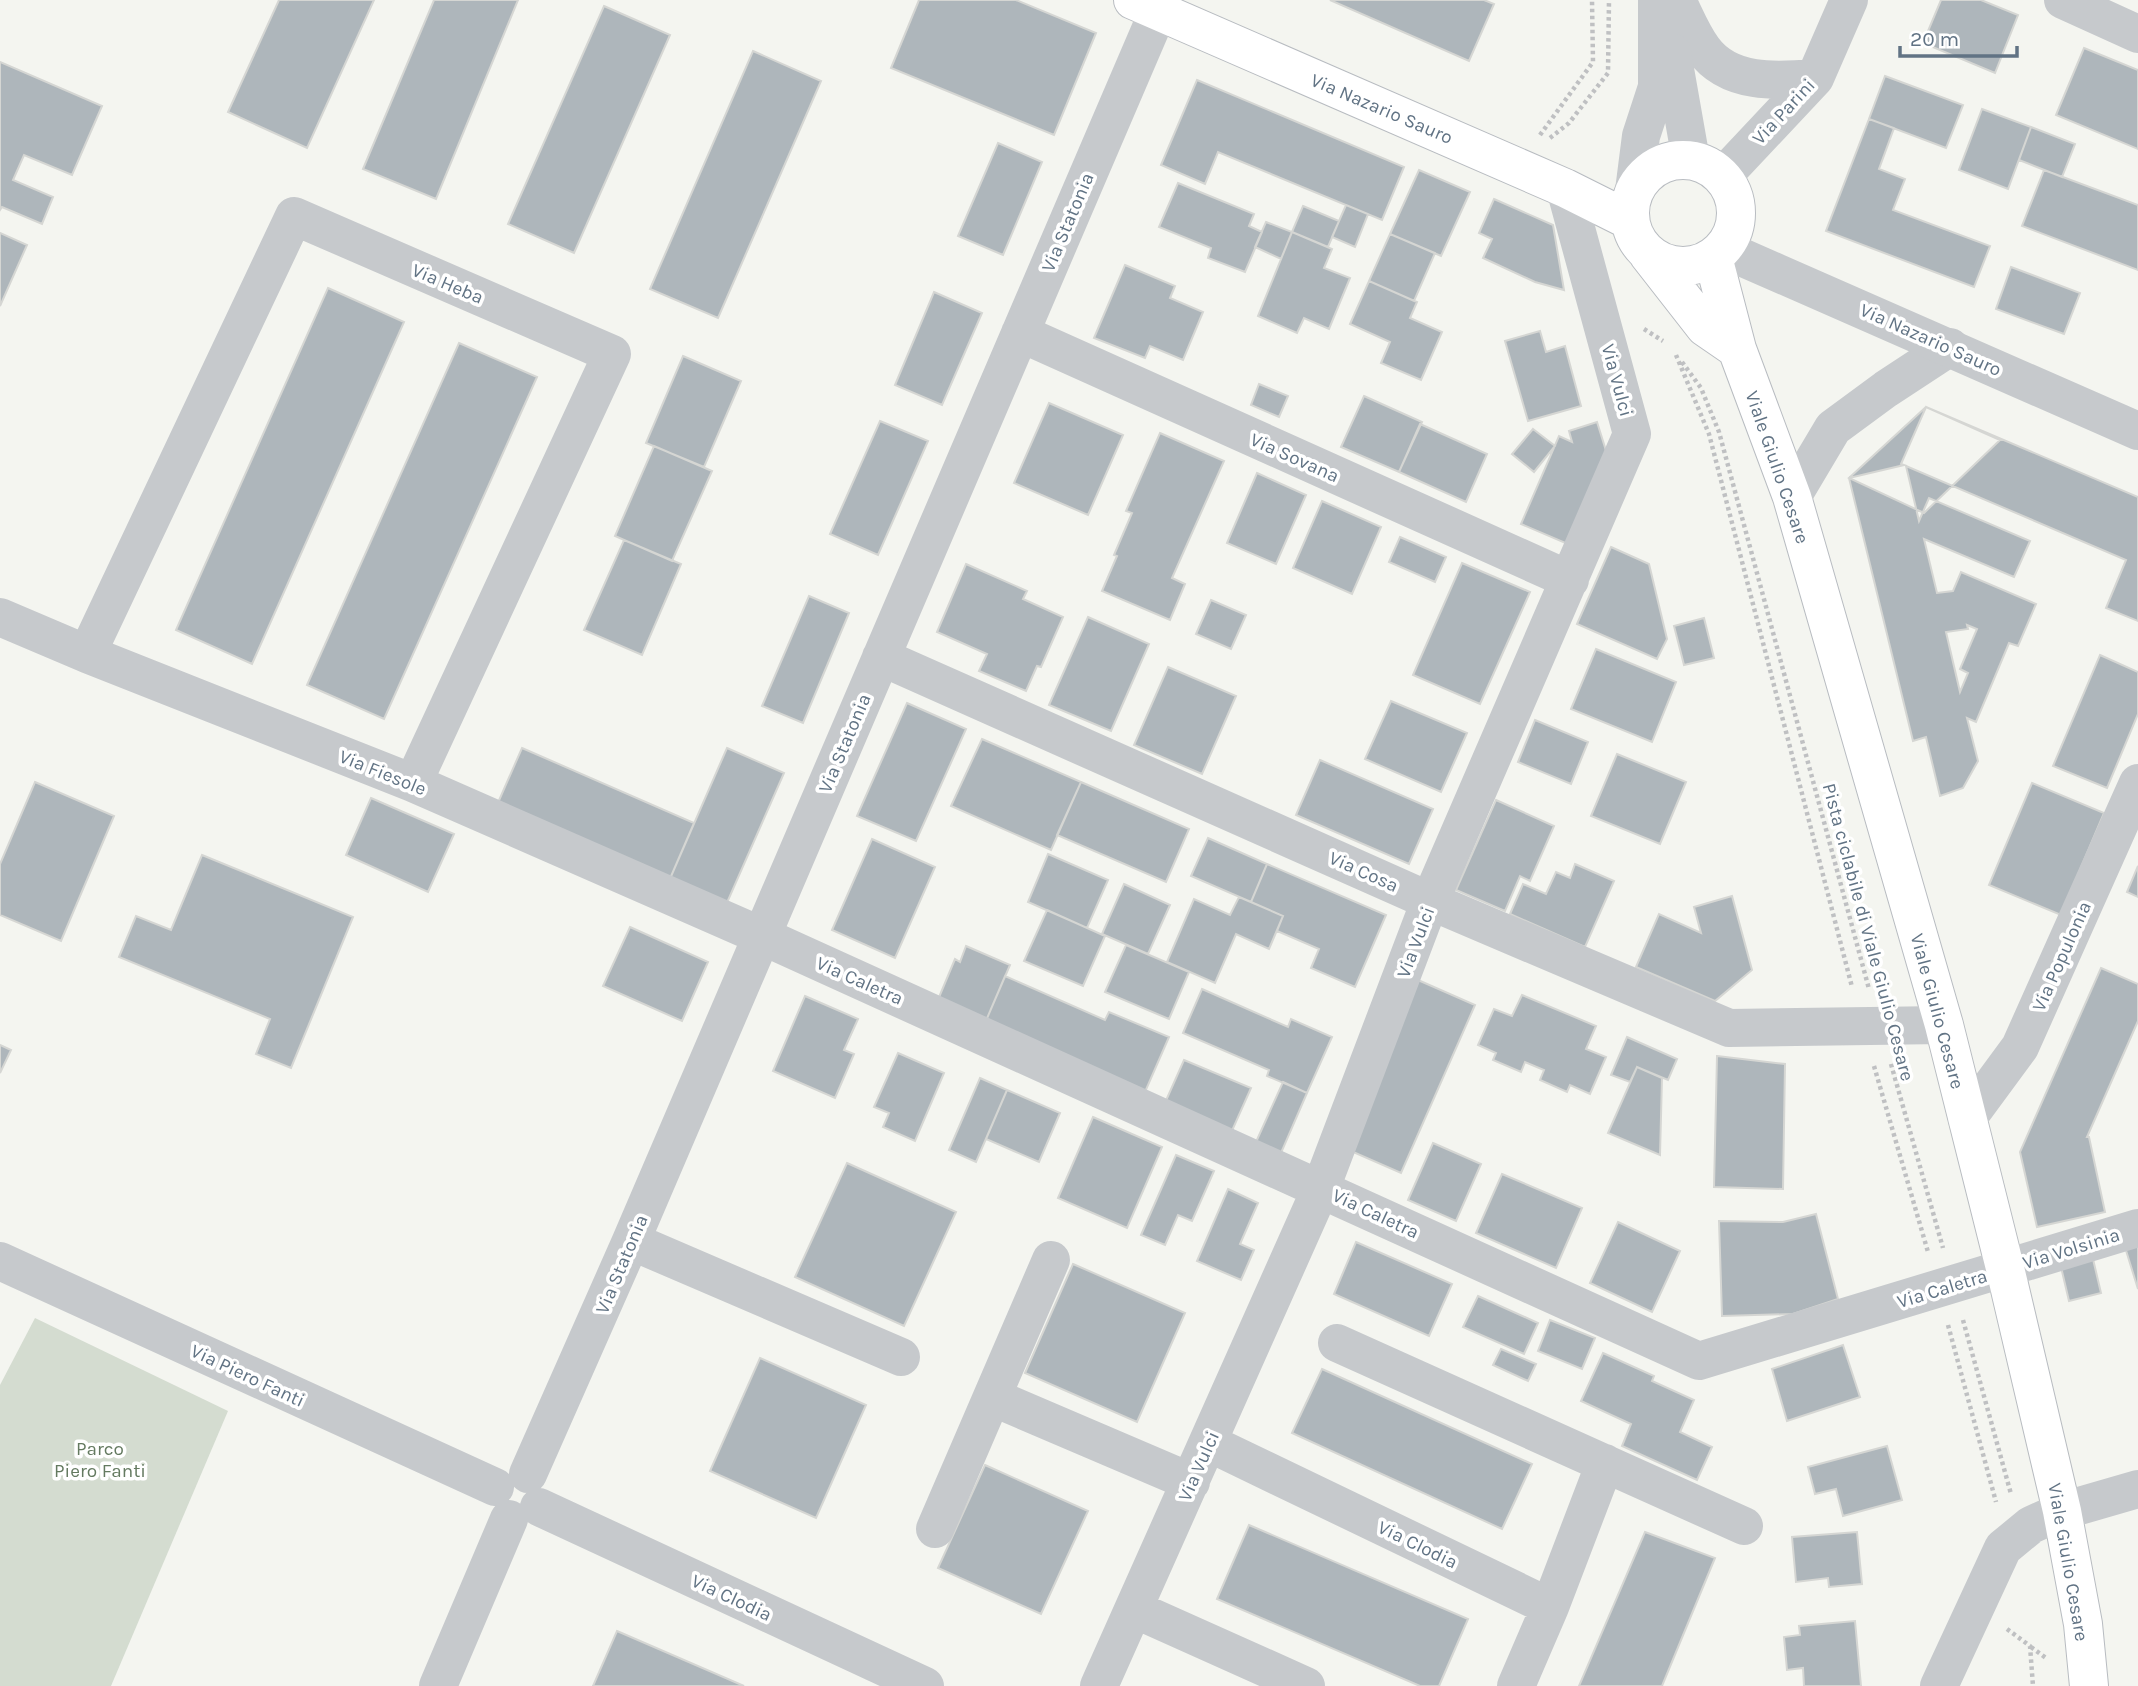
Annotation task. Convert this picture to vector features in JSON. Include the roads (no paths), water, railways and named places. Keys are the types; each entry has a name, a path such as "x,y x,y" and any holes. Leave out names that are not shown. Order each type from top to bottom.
{"main road":[{"name":"Via Nazario Sauro","path":"1151,4 1565,188 1631,205"},
{"path":"1647,254 1659,262 1673,266 1694,265 1718,253 1735,225 1737,212 1730,187 1706,168 1674,161 1657,166 1643,177 1631,205 1639,244 1705,327 1737,349"},
{"name":"Viale Giulio Cesare","path":"1718,253 1737,349 1791,497 1944,1025 2062,1511 2083,1624 2089,1686"}],"street":[{"path":"1631,205 1642,136 1657,87 1657,0"},
{"path":"1663,0 1706,168"},
{"path":"1677,0 1704,50 1721,65 1750,79 1776,81 1815,78"},
{"name":"Via Parini","path":"1706,168 1815,78 1849,0"},
{"path":"2063,0 2138,34"},
{"name":"Via Statonia","path":"438,1686 1020,333 1151,4"},
{"name":"Via Vulci","path":"1099,1686 1321,1188 1430,901 1632,434 1565,188"},
{"name":"Via Heba","path":"87,654 295,216 612,354 413,783"},
{"name":"Via Nazario Sauro","path":"1718,253 1951,347 2138,431"},
{"name":"Via Sovana","path":"1020,333 1570,580"},
{"path":"1791,497 1833,428 1886,389 1951,347"},
{"name":"Via Fiesole","path":"0,617 413,783 762,936"},
{"name":"Via Cosa","path":"881,657 1430,901 1729,1028 1944,1025"},
{"name":"Via Populonia","path":"1967,1119 2020,1047 2138,783"},
{"name":"Via Caletra","path":"762,936 1699,1361 2005,1268"},
{"name":"Via Volsinia","path":"2005,1268 2138,1228"},
{"path":"631,1241 901,1357"},
{"path":"935,1529 1051,1260"},
{"name":"Via Piero Fanti","path":"0,1261 518,1497"},
{"path":"1337,1343 1744,1526"},
{"path":"992,1397 1192,1482"},
{"name":"Via Clodia","path":"1209,1443 1550,1607"},
{"path":"1516,1686 1550,1607 1605,1464"},
{"path":"1939,1686 2003,1548 2031,1525 2062,1511 2138,1489"},
{"name":"Via Clodia","path":"518,1497 925,1686"},
{"path":"1134,1609 1306,1686"}],"park label":[{"name":"Parco Piero Fanti","path":"100,1459"}]}
